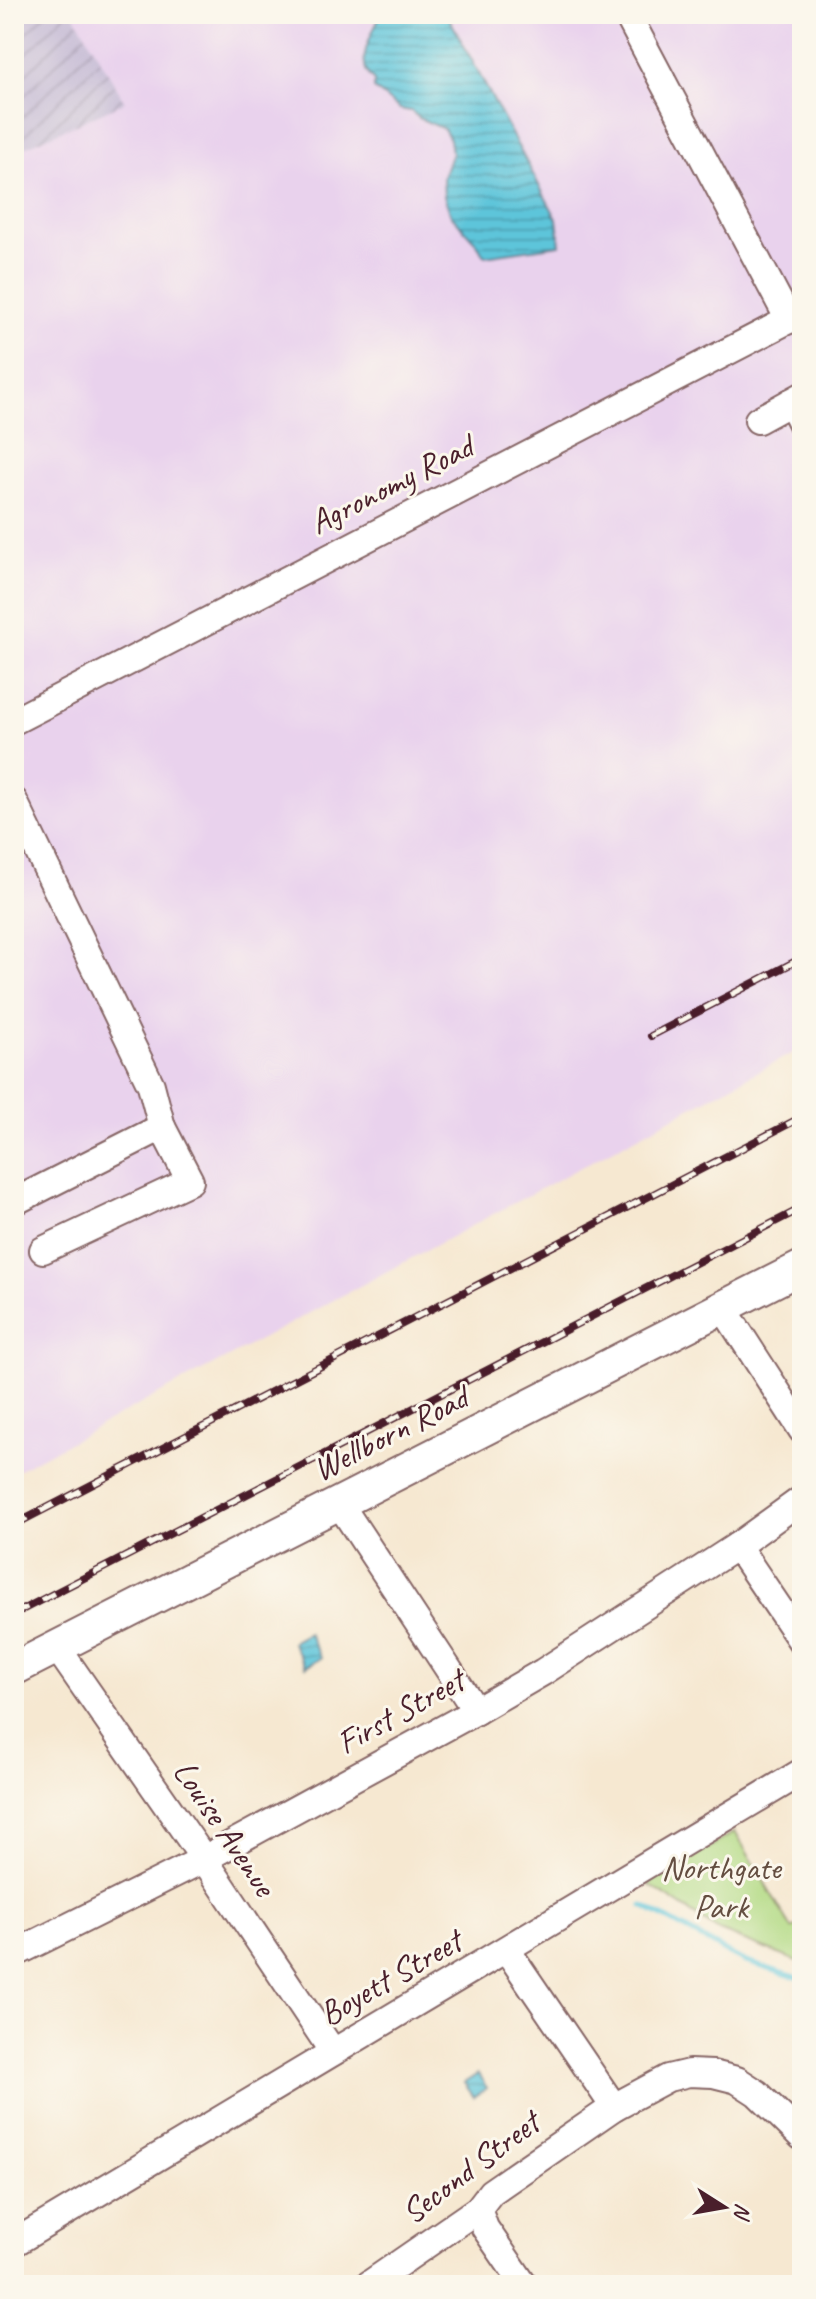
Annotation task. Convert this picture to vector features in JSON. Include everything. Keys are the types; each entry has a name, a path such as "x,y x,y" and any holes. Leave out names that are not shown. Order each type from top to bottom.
{"main road":[{"name":"Wellborn Road","path":"14,1669 802,1267"}],"street":[{"path":"627,14 796,317"},
{"name":"Agronomy Road","path":"14,721 796,317"},
{"path":"758,420 798,408"},
{"path":"14,801 151,1085 162,1127 190,1181 43,1250"},
{"path":"14,1202 162,1127"},
{"path":"722,1306 802,1430"},
{"name":"First Street","path":"14,1954 204,1859 476,1711 543,1672 737,1546 802,1499"},
{"path":"339,1503 476,1711"},
{"path":"737,1546 802,1642"},
{"name":"Louise Avenue","path":"56,1646 333,2052"},
{"name":"Boyett Street","path":"14,2243 802,1772"},
{"path":"507,1950 614,2107"},
{"name":"Second Street","path":"368,2285 478,2209 491,2192 614,2107 668,2078 689,2073 713,2074 737,2080 757,2093 802,2137"},
{"path":"478,2209 485,2228 524,2285"}],"shaded area":[{"path":"14,14 802,14 802,1048 14,1472"},
{"path":"14,14 74,14 125,102 14,152"}],"green space":[{"name":"Northgate Park","path":"735,1832 792,1929 802,1923 802,1963 719,1931 648,1884"}],"water":[{"path":"381,14 447,14 557,219 560,245 485,256 451,215 444,196 443,177 452,153 450,139 444,129 411,111 400,109 374,89 374,81 365,66 366,48"},
{"path":"308,1633 321,1658 305,1667 292,1642"},
{"path":"478,2074 487,2088 474,2097 464,2083"}],"waterway":[{"path":"643,1906 743,1961 802,1979"}],"railway":[{"path":"651,1036 802,958"},
{"path":"14,1525 802,1117"},
{"path":"14,1614 802,1208"}]}
